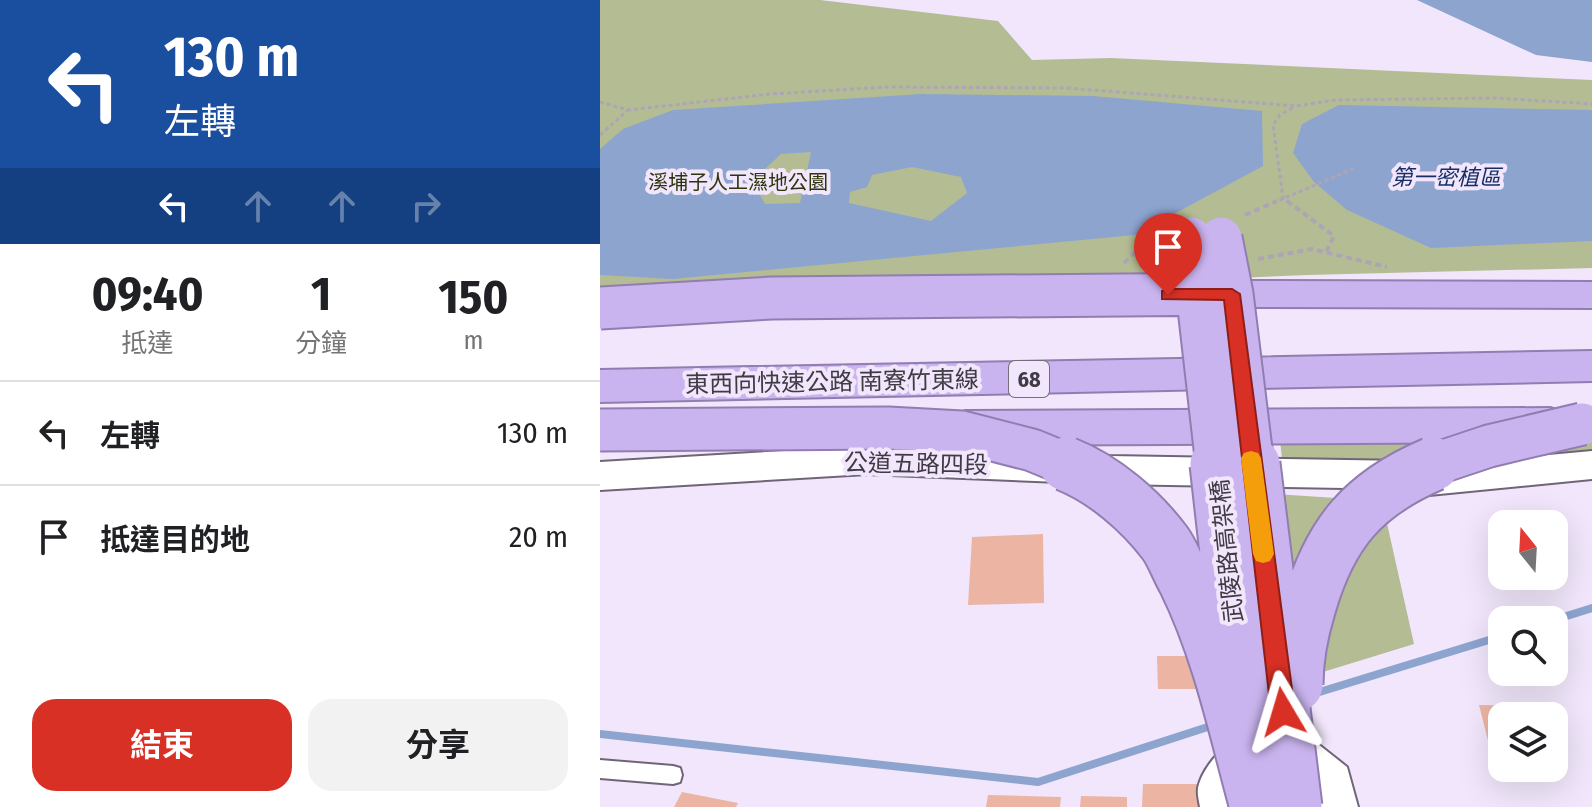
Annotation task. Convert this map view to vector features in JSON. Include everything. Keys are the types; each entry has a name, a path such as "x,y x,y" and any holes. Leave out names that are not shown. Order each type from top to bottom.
{"highway":[{"name":"武陵路高架橋","path":"1206,238 1215,294 1230,447 1244,701 1258,807"},
{"path":"600,308 772,298 1592,295"},
{"name":"東西向快速公路 南寮竹東線","path":"600,386 1452,357 1592,341"},
{"name":"東西向快速公路 南寮竹東線","path":"600,360 1452,357 1592,366"},
{"path":"600,430 877,444 1230,447 1589,438"},
{"path":"877,444 962,432 1032,450 1088,473 1130,506 1166,544 1193,598 1224,687 1258,807"},
{"path":"1296,807 1295,666 1310,588 1336,534 1360,506 1400,477 1443,458 1589,438"},
{"name":"武陵路高架橋","path":"1230,447 1296,807"}],"street":[{"path":"1335,807 1331,783 1267,731 1230,447 1371,488 1459,476 1589,438"},
{"name":"公道五路四段","path":"600,476 877,444"},
{"path":"1223,807 1221,789 1267,731"}],"lane":[{"path":"600,769 673,775"}],"path":[{"path":"600,102 628,110 770,94 888,87 1067,88 1296,106 1335,100 1481,98 1592,104"},
{"path":"1296,106 1280,115 1273,125 1283,198 1309,218 1328,225 1334,236 1326,252"},
{"path":"600,135 628,110"},
{"path":"1308,187 1355,168"}],"green space":[{"name":"溪埔子人工濕地公園","path":"600,0 820,0 998,21 1032,60 1111,58 1592,80 1592,268 1307,275 600,303"},
{"path":"1592,409 1592,457 1283,467 1279,431"},
{"path":"1275,494 1382,501 1414,644 1297,680"}],"water":[{"path":"1417,0 1592,0 1592,62 1536,55"},
{"path":"921,94 1093,96 1262,111 1263,166 1135,235 673,279 600,275 600,149 623,129 673,110","holes":["811,152 800,203 765,204 752,181 781,154","912,167 961,177 967,193 931,221 849,203 850,192 867,187 872,175"]},
{"name":"第一密植區","path":"1339,105 1592,110 1592,241 1431,248 1347,210 1314,182 1293,153 1302,124"}],"building":[{"path":"1043,534 1044,603 968,605 972,537"},
{"path":"1157,656 1203,656 1206,689 1158,689"},
{"path":"1479,705 1488,705 1488,741"},
{"path":"1143,784 1205,784 1206,807 1142,807"},
{"path":"682,792 738,803 736,807 674,807"},
{"path":"988,795 1061,797 1060,807 986,807"},
{"path":"1081,796 1127,797 1127,807 1080,807"}],"waterway":[{"path":"1568,616 1592,608"},
{"path":"1313,694 1488,640"},
{"path":"600,734 1038,782 1217,724"}],"slow traffic":[{"path":"1251,458 1263,554"}],"route":[{"path":"1168,295 1232,294 1283,712"}]}
